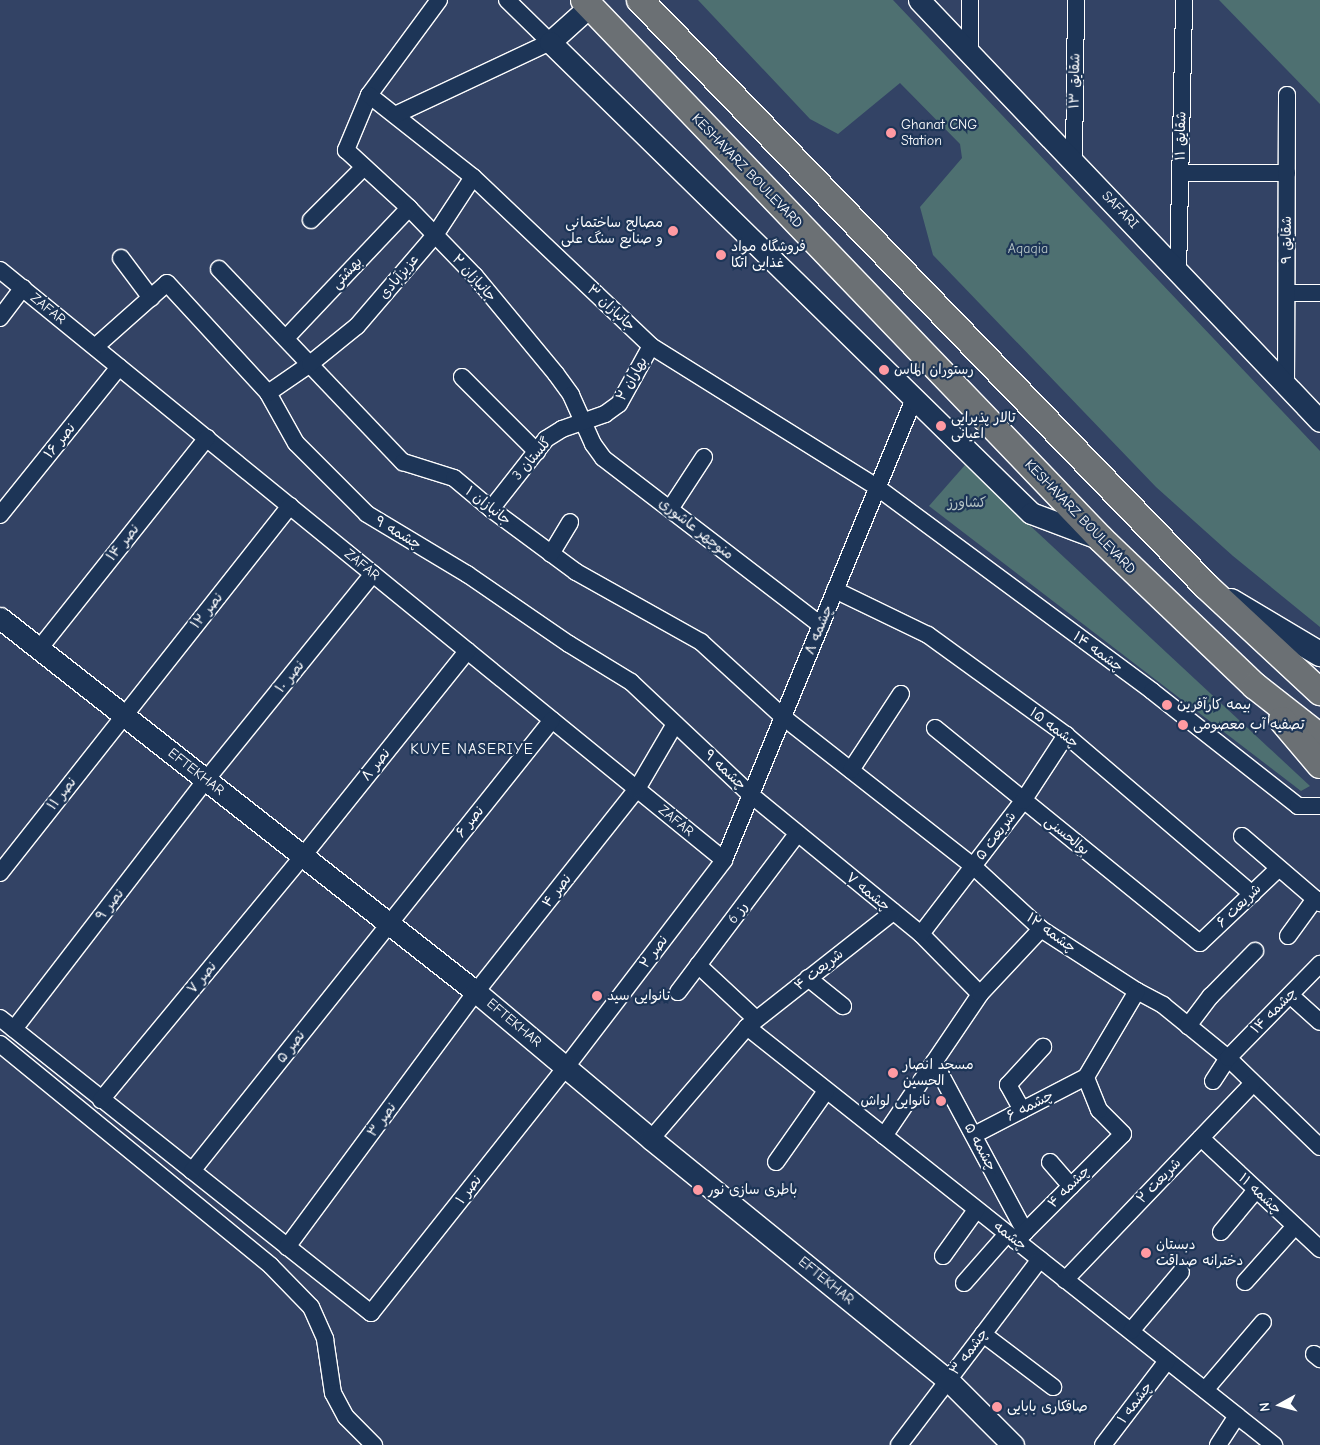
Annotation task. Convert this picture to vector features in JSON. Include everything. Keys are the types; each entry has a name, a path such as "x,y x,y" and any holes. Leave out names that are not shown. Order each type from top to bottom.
{"main road":[{"path":"640,0 1206,586 1320,692"},
{"name":"KESHAVARZ BOULEVARD","path":"587,3 1101,539 1256,686 1320,737"},
{"path":"1206,586 1320,654"},
{"path":"1256,686 1320,765"}],"street":[{"path":"369,95 439,0"},
{"path":"507,0 1031,513 1101,539"},
{"name":"SAFARI","path":"919,0 1320,421"},
{"path":"970,0 970,54"},
{"name":"شقایق ۱۳","path":"1074,163 1076,0"},
{"name":"شقایق ۱۱","path":"1178,272 1184,0"},
{"path":"395,115 550,42 587,3"},
{"name":"جانبازان ۳","path":"369,95 473,177 651,346 878,488"},
{"name":"جانبازان ۲","path":"369,95 346,150 409,208 474,276 556,374 571,395 583,422"},
{"name":"شقایق ۹","path":"1286,385 1287,95"},
{"path":"311,220 364,167"},
{"path":"1180,172 1287,173"},
{"name":"عزیزآبادی","path":"268,393 310,364 358,326 435,235 473,177"},
{"name":"بهشتی","path":"286,338 409,208"},
{"path":"121,258 150,298"},
{"name":"جانبازان ۱","path":"219,269 403,462 454,478 491,509 576,572 701,642 783,717"},
{"name":"ZAFAR","path":"0,270 724,860"},
{"name":"چشمه ۹","path":"95,347 167,283 268,393 296,444 366,514 466,574 569,644 631,682 751,795"},
{"path":"0,318 23,288"},
{"path":"1287,293 1320,293"},
{"name":"بهاران ۲","path":"583,422 605,414 619,404 651,346"},
{"name":"نصر ۱۶","path":"0,515 119,367"},
{"path":"462,377 537,452"},
{"name":"چشمه ۸","path":"724,860 914,400"},
{"name":"گلستان 3","path":"491,509 546,439 562,429 583,422"},
{"name":"منوچهر عاشوری","path":"583,422 593,444 603,458 821,625"},
{"name":"نصر ۱۴","path":"38,649 207,438"},
{"path":"670,509 704,457"},
{"name":"چشمه ۱۴","path":"878,488 1152,691 1298,806 1320,806"},
{"name":"نصر ۱۲","path":"124,716 290,506"},
{"path":"551,554 570,522"},
{"name":"نصر ۱۰","path":"206,780 373,574"},
{"name":"چشمه ۱۵","path":"835,590 928,635 1066,735 1252,894"},
{"name":"EFTEKHAR","path":"0,618 476,992 652,1139 948,1380 1013,1445"},
{"name":"نصر ۸","path":"303,856 467,651"},
{"path":"851,770 902,694"},
{"name":"نصر ۱۱","path":"0,872 124,716"},
{"name":"چشمه ۱۲","path":"783,717 973,866 1041,929 1137,991 1163,1005 1228,1058 1320,1147"},
{"name":"نصر ۶","path":"389,924 552,720"},
{"name":"نصر ۴","path":"476,992 637,789 675,724"},
{"name":"بوالحسنی","path":"935,728 1200,943"},
{"name":"شریعت ۵","path":"921,934 1023,801 1066,735"},
{"name":"نصر ۹","path":"14,1029 206,780"},
{"name":"چشمه ۷","path":"751,795 921,934 980,994"},
{"name":"رز 6","path":"678,992 797,834"},
{"path":"1242,836 1317,901 1288,936"},
{"name":"نصر ۷","path":"102,1100 303,856"},
{"name":"نصر ۲","path":"566,1068 724,860"},
{"name":"شریعت ۶","path":"1200,943 1278,869"},
{"name":"شریعت ۴","path":"752,1023 893,912"},
{"name":"نصر ۵","path":"192,1171 389,924"},
{"path":"884,1136 980,994 1041,929"},
{"path":"1188,1026 1211,996 1255,952"},
{"name":"چشمه ۱۴","path":"1212,1081 1228,1058 1320,964"},
{"name":"چشمه","path":"698,965 752,1023 826,1091 976,1210 1016,1235 1040,1260 1274,1445"},
{"path":"808,978 843,1006"},
{"path":"1086,1077 1137,991"},
{"name":"نصر ۳","path":"287,1247 476,992"},
{"path":"1290,995 1320,1022"},
{"path":"0,1018 287,1247"},
{"path":"652,1139 752,1023"},
{"path":"0,1044 271,1266 312,1307 326,1339 333,1393 346,1417 374,1445"},
{"path":"1022,1110 1008,1085 1044,1047"},
{"name":"چشمه ۵","path":"934,1062 974,1135 1016,1235"},
{"name":"نصر ۱","path":"287,1247 371,1313 566,1068"},
{"name":"چشمه ۶","path":"974,1135 1086,1077"},
{"name":"چشمه ۴","path":"964,1283 1071,1186 1123,1134 1099,1110 1086,1077"},
{"name":"شریعت ۲","path":"1065,1280 1253,1083"},
{"path":"776,1162 826,1091"},
{"name":"چشمه ۱۱","path":"1201,1138 1320,1249"},
{"path":"1050,1162 1071,1186"},
{"path":"1221,1232 1256,1190"},
{"path":"943,1256 976,1210"},
{"path":"1245,1282 1295,1226"},
{"name":"چشمه ۳","path":"899,1445 1040,1260"},
{"path":"1130,1332 1181,1272"},
{"path":"1205,1390 1263,1322"},
{"path":"983,1334 1053,1387"},
{"name":"چشمه ۱","path":"1103,1445 1167,1360"},
{"path":"1218,1445 1237,1416"}],"green space":[{"name":"Aqaqia","path":"698,0 893,0 1320,451 1320,627 1233,556 1156,487 933,255 920,207 962,158 960,144 900,83 838,134 810,119"},
{"path":"1219,0 1320,0 1320,104"},
{"name":"کشاورز","path":"965,465 1310,786 1301,791 929,506"}],"place":[{"name":"Ghanat CNG Station","path":"891,133"},
{"name":"مصالح ساختمانی و صنایع سنگ علی","path":"673,231"},
{"name":"فروشگاه مواد غذایی اتکا","path":"721,255"},
{"name":"رستوران الماس","path":"884,370"},
{"name":"تالار پذیرایی اعیانی","path":"941,426"},
{"name":"بیمه کارآفرین","path":"1167,705"},
{"name":"تصفیه آب معصومی","path":"1183,725"},
{"name":"نانوایی‌ سید","path":"597,996"},
{"name":"مسجد انصار الحسین","path":"893,1073"},
{"name":"نانوایی لواش","path":"941,1101"},
{"name":"باطری سازی نور","path":"698,1190"},
{"name":"دبستان دخترانه صداقت","path":"1146,1253"},
{"name":"صافکاری بابایی","path":"997,1407"}],"district":[{"name":"KUYE NASERIYE","path":"472,750"}]}
